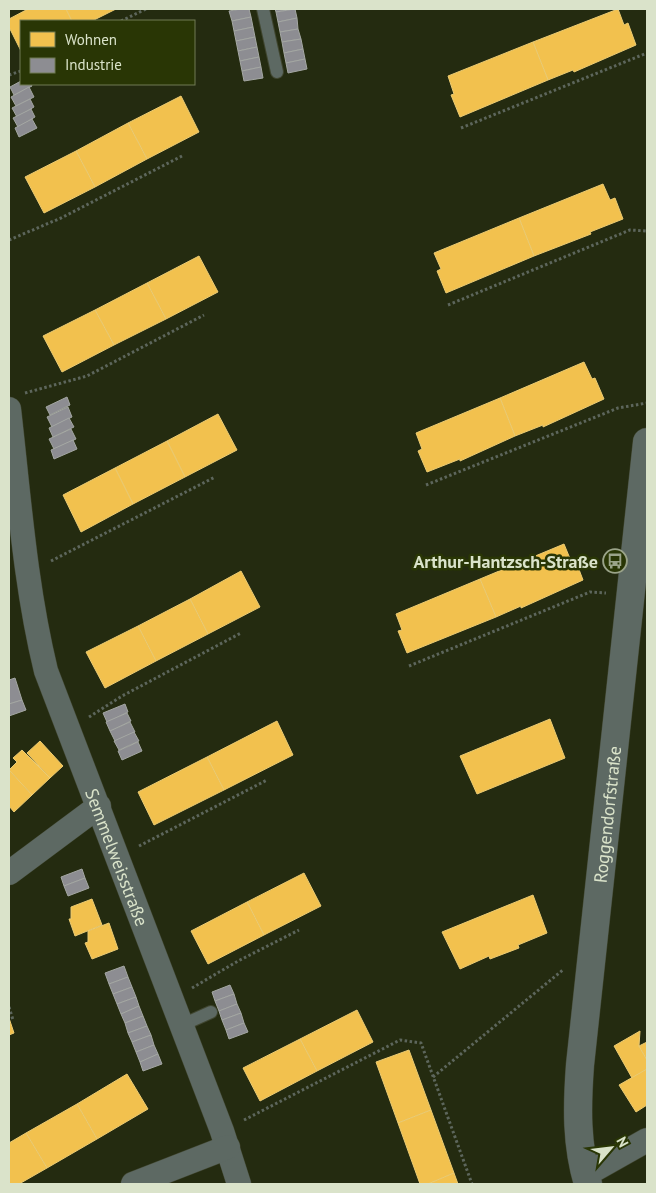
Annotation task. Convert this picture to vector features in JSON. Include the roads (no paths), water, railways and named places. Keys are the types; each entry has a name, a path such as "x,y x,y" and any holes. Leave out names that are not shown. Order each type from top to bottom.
{"street":[{"name":"Semmelweisstraße","path":"13,402 16,526 28,573 37,632 46,671 225,1139 239,1184"},
{"name":"Roggendorfstraße","path":"586,1180 577,1115 647,442"},
{"path":"9,873 98,806"},
{"path":"132,1184 225,1139"},
{"path":"586,1180 647,1140"}],"lane":[{"path":"263,9 277,72"},
{"path":"182,1025 211,1012"}],"place":[{"name":"Arthur-Hantzsch-Straße","path":"615,561"}]}
